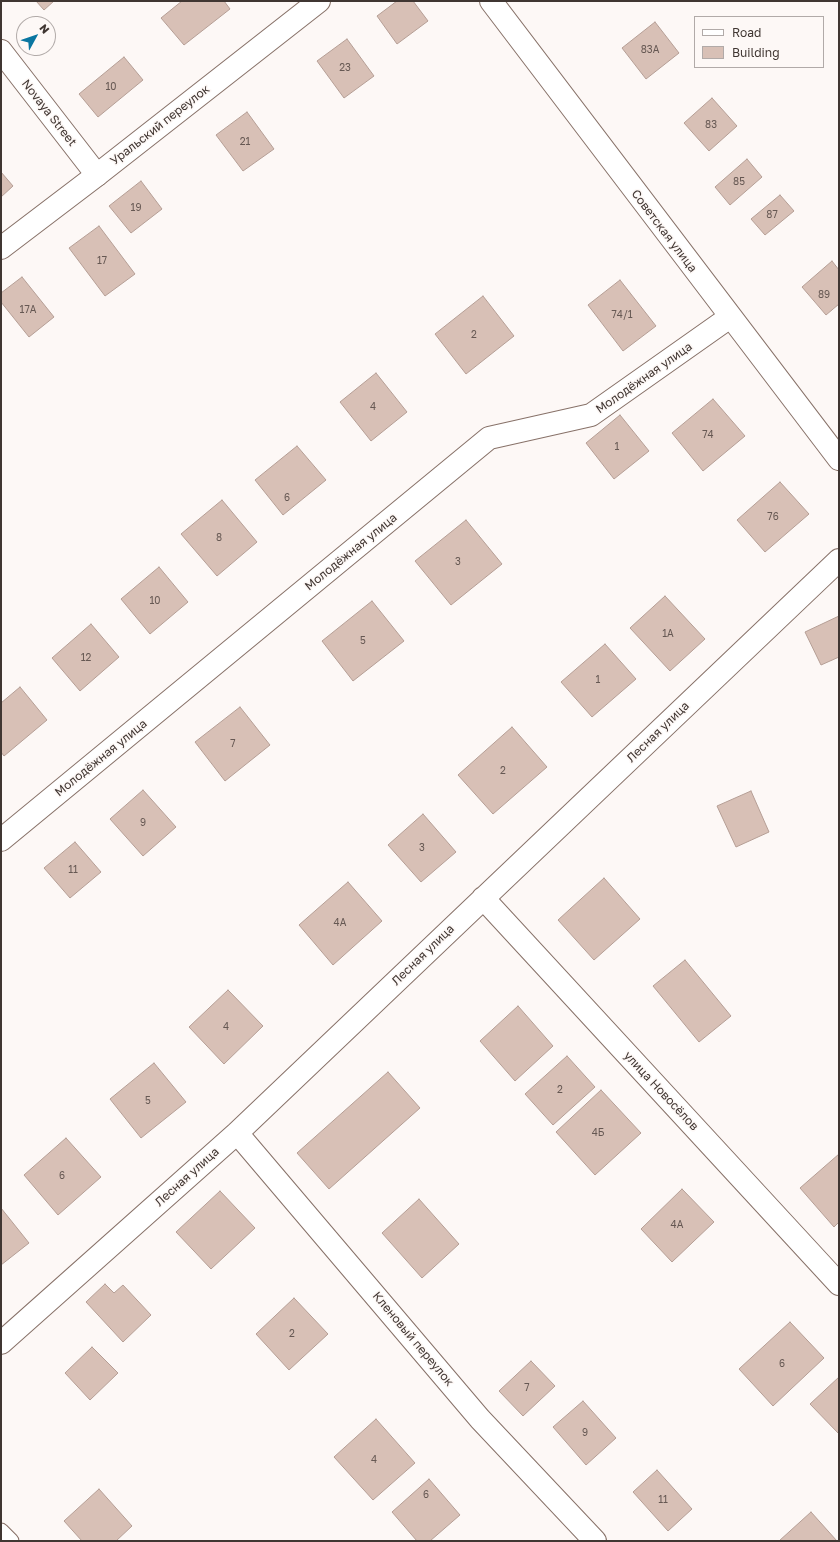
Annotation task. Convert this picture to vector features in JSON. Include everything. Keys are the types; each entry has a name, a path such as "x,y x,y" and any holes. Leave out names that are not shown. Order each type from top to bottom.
{"street":[{"name":"Уральский переулок","path":"1,248 97,175 319,1"},
{"name":"Советская улица","path":"491,1 839,459"},
{"name":"Novaya Street","path":"1,50 97,175"},
{"name":"Молодёжная улица","path":"1,840 489,438 591,415 730,317"},
{"name":"Лесная улица","path":"1,1343 237,1132 839,560"},
{"name":"улица Новосёлов","path":"483,898 839,1284"},
{"name":"Кленовый переулок","path":"237,1132 480,1419 595,1541"}],"lane":[{"path":"1,1531 10,1541"}],"building":[{"path":"36,1 54,1 44,10"},
{"path":"182,1 224,1 230,9 184,45 161,18"},
{"path":"397,1 413,1 428,21 397,44 377,16"},
{"path":"655,22 679,53 646,79 622,48"},
{"path":"347,39 374,76 344,98 317,61"},
{"path":"124,57 143,80 98,117 79,94"},
{"path":"712,98 737,126 709,151 684,123"},
{"path":"247,112 274,149 243,171 216,135"},
{"path":"747,159 762,177 730,205 715,187"},
{"path":"1,172 13,186 1,197"},
{"path":"141,181 162,209 131,233 109,206"},
{"path":"780,195 794,211 765,235 751,219"},
{"path":"99,226 135,274 105,296 69,248"},
{"path":"832,261 839,270 839,304 826,315 802,287"},
{"path":"22,277 54,317 29,337 1,302 1,293"},
{"path":"620,280 656,326 623,351 588,305"},
{"path":"483,296 514,336 466,374 435,334"},
{"path":"376,373 407,412 371,441 340,402"},
{"path":"713,399 745,436 703,471 672,433"},
{"path":"620,415 649,451 614,479 586,443"},
{"path":"297,446 326,480 283,515 255,480"},
{"path":"780,482 809,514 765,552 737,520"},
{"path":"222,500 257,542 217,576 181,534"},
{"path":"466,520 502,564 451,605 415,561"},
{"path":"159,567 188,602 150,634 121,599"},
{"path":"665,596 705,639 670,671 630,628"},
{"path":"372,601 404,641 353,681 322,641"},
{"path":"839,616 839,657 821,665 805,632"},
{"path":"91,624 119,657 80,691 52,658"},
{"path":"605,644 636,679 592,717 561,682"},
{"path":"20,687 47,720 4,756 1,752 1,703"},
{"path":"240,707 270,745 225,781 195,742"},
{"path":"512,727 547,767 493,814 458,775"},
{"path":"143,790 176,827 143,856 110,819"},
{"path":"751,791 769,832 736,847 717,806"},
{"path":"423,814 456,852 421,882 388,845"},
{"path":"75,842 101,872 70,898 44,868"},
{"path":"604,878 640,919 594,960 558,920"},
{"path":"348,882 382,921 333,965 299,925"},
{"path":"685,960 731,1016 699,1042 653,986"},
{"path":"228,990 263,1026 224,1064 189,1027"},
{"path":"518,1006 553,1046 515,1081 480,1041"},
{"path":"567,1056 595,1087 553,1125 525,1094"},
{"path":"154,1063 186,1102 141,1138 110,1099"},
{"path":"388,1072 420,1108 329,1189 297,1153"},
{"path":"601,1090 641,1133 595,1175 556,1132"},
{"path":"66,1138 101,1177 58,1215 24,1175"},
{"path":"839,1154 839,1222 834,1227 800,1188"},
{"path":"682,1189 714,1222 672,1262 641,1229"},
{"path":"220,1191 255,1228 211,1269 176,1232"},
{"path":"419,1199 459,1244 422,1278 382,1233"},
{"path":"1,1208 29,1243 1,1265"},
{"path":"105,1284 114,1293 123,1285 151,1315 123,1342 86,1302"},
{"path":"294,1298 328,1334 289,1370 256,1334"},
{"path":"790,1322 824,1358 773,1406 739,1369"},
{"path":"92,1347 118,1373 90,1400 65,1373"},
{"path":"531,1361 555,1386 523,1416 499,1391"},
{"path":"839,1377 839,1434 810,1404"},
{"path":"583,1401 616,1438 586,1465 553,1427"},
{"path":"376,1419 415,1463 373,1500 334,1457"},
{"path":"657,1470 692,1509 668,1531 633,1492"},
{"path":"429,1479 460,1515 430,1541 417,1541 392,1512"},
{"path":"99,1489 132,1526 116,1541 82,1541 64,1521"},
{"path":"811,1512 837,1541 779,1541"}]}
